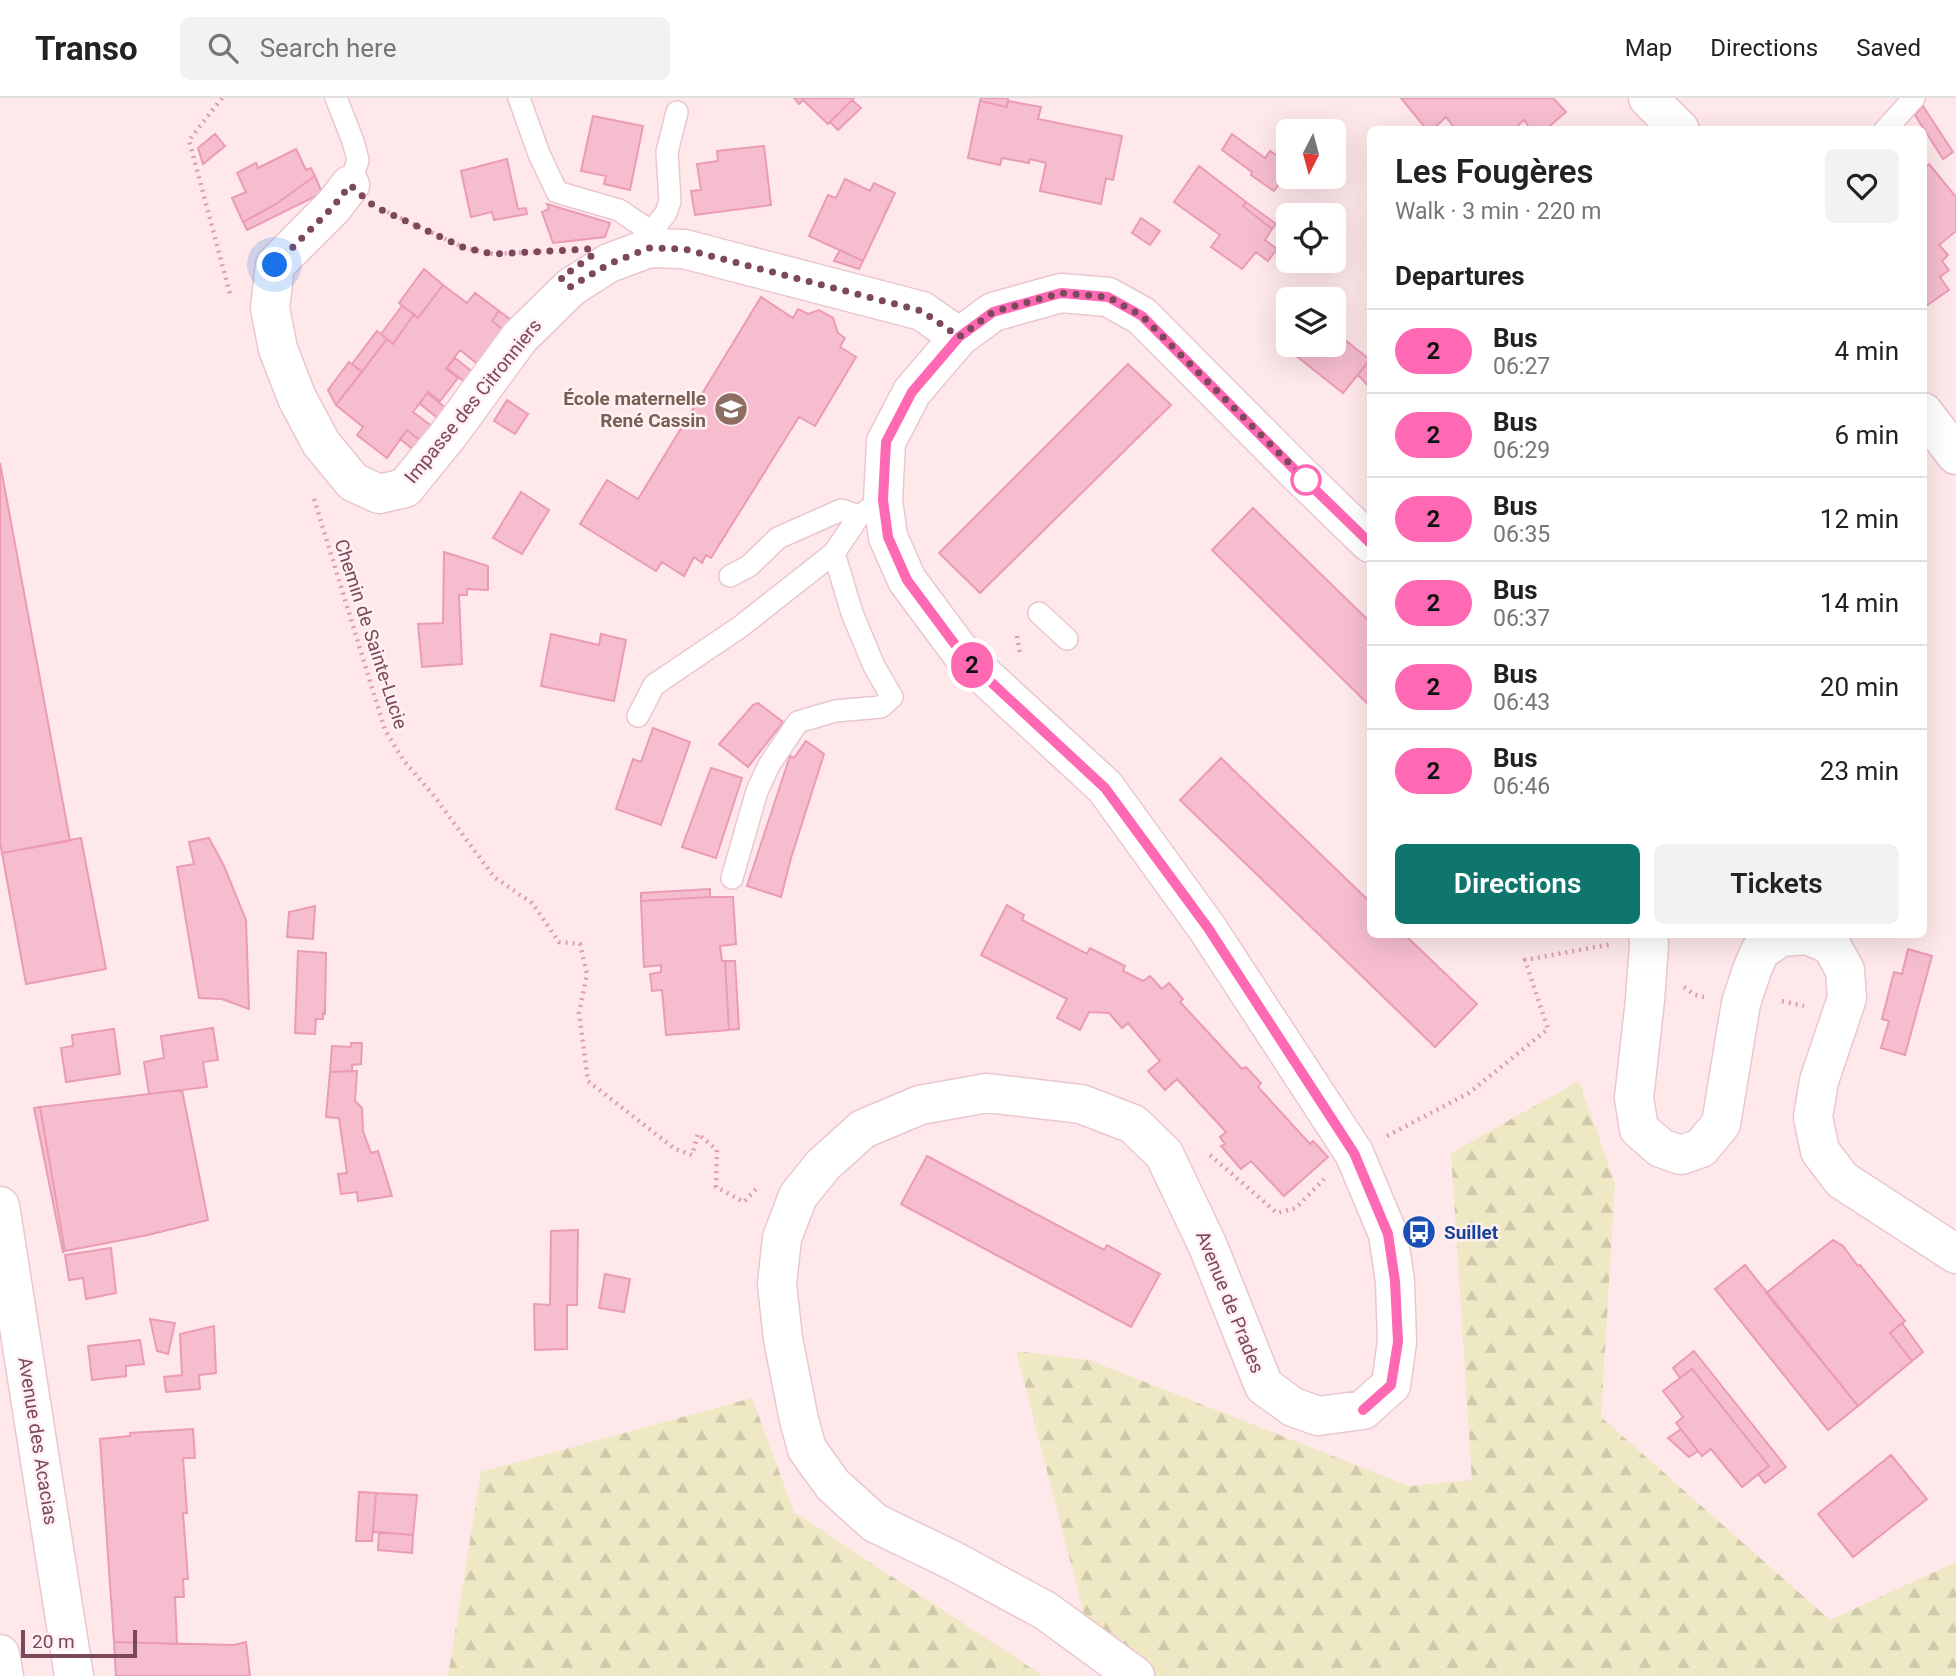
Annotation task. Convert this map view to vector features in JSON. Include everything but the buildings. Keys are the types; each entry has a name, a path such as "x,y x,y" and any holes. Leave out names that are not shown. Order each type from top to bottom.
{"street":[{"path":"1648,98 1676,126"},
{"name":"Impasse des Citronniers","path":"350,185 333,207 275,265 270,308 282,361 297,398 321,443 353,482 379,494 405,488 449,434 520,337 570,287 648,242 922,311 959,337"},
{"name":"Avenue de Prades","path":"1135,1676 1046,1611 952,1560 875,1523 833,1485 807,1449 783,1339 777,1284 782,1238 798,1196 823,1165 863,1129 920,1105 987,1093 1081,1104 1133,1124 1164,1154 1208,1244 1264,1386 1293,1407 1318,1416 1363,1410 1391,1385 1398,1342 1395,1281 1388,1234 1354,1153 1208,928 1105,788 965,658 907,580 888,537 871,508 886,442 912,392 959,337 993,312 1061,293 1108,297 1142,316 1367,540"},
{"path":"1927,417 1956,455"},
{"path":"1649,940 1646,1000 1634,1098 1639,1129 1661,1148 1681,1155 1701,1148 1721,1124 1741,1003 1760,951 1780,938"},
{"path":"1814,938 1832,945 1845,970 1847,998 1819,1081 1813,1116 1820,1151 1842,1180 1956,1254"},
{"name":"Avenue des Acacias","path":"0,1206 74,1676"},
{"path":"0,1654 4,1676"}],"lane":[{"name":"Impasse des Citronniers","path":"336,98 358,160 350,185"},
{"path":"519,98 539,154 557,192 619,210 644,227 648,242"},
{"path":"1889,126 1914,98"},
{"path":"648,242 666,213 670,201 667,152 677,112"},
{"path":"638,716 654,685 740,627 834,553 871,508"},
{"path":"730,576 749,566 778,538 841,510 871,508"},
{"path":"732,878 757,791 769,765 798,722 835,711 881,706 892,697 874,666 852,613 834,553"},
{"path":"1039,613 1067,639"}],"path":[{"path":"222,98 188,140 231,296"},
{"path":"350,185 375,207 465,248 493,254 563,250"},
{"name":"Chemin de Sainte-Lucie","path":"312,494 385,730 404,761 434,796 494,877 532,903 559,942 580,944 587,974 579,1013 588,1081 675,1149 692,1155 698,1134 717,1150 716,1187 744,1202 765,1178"},
{"path":"1379,1140 1469,1093 1548,1029 1525,960 1649,940 1672,952 1677,980 1695,995 1741,1003 1785,1001 1812,1008"},
{"path":"1204,1148 1277,1213 1296,1208 1332,1171"}],"green space":[{"path":"1579,1081 1615,1183 1601,1417 1830,1620 1956,1562 1956,1676 1100,1676 1016,1351 1089,1360 1409,1486 1472,1480 1451,1153"},
{"path":"752,1398 794,1512 1043,1676 448,1676 481,1472"}],"bus line":[{"name":"2","path":"1363,1410 1391,1385 1398,1342 1395,1281 1388,1234 1354,1153 1208,928 1105,788 965,658 907,580 888,537 883,500 886,442 912,392 959,337 993,312 1061,293 1108,297 1142,316 1367,540"}],"place":[{"name":"École maternelle René Cassin","path":"731,409"},
{"name":"Suillet","path":"1419,1232"}],"route":[{"path":"275,265 333,207 350,185 375,207 465,248 493,254 590,249 594,254 561,278 570,287 609,264 649,248 684,249 922,311 959,337 993,312 1061,293 1108,297 1142,316 1298,473 1310,484 1306,480"}]}
